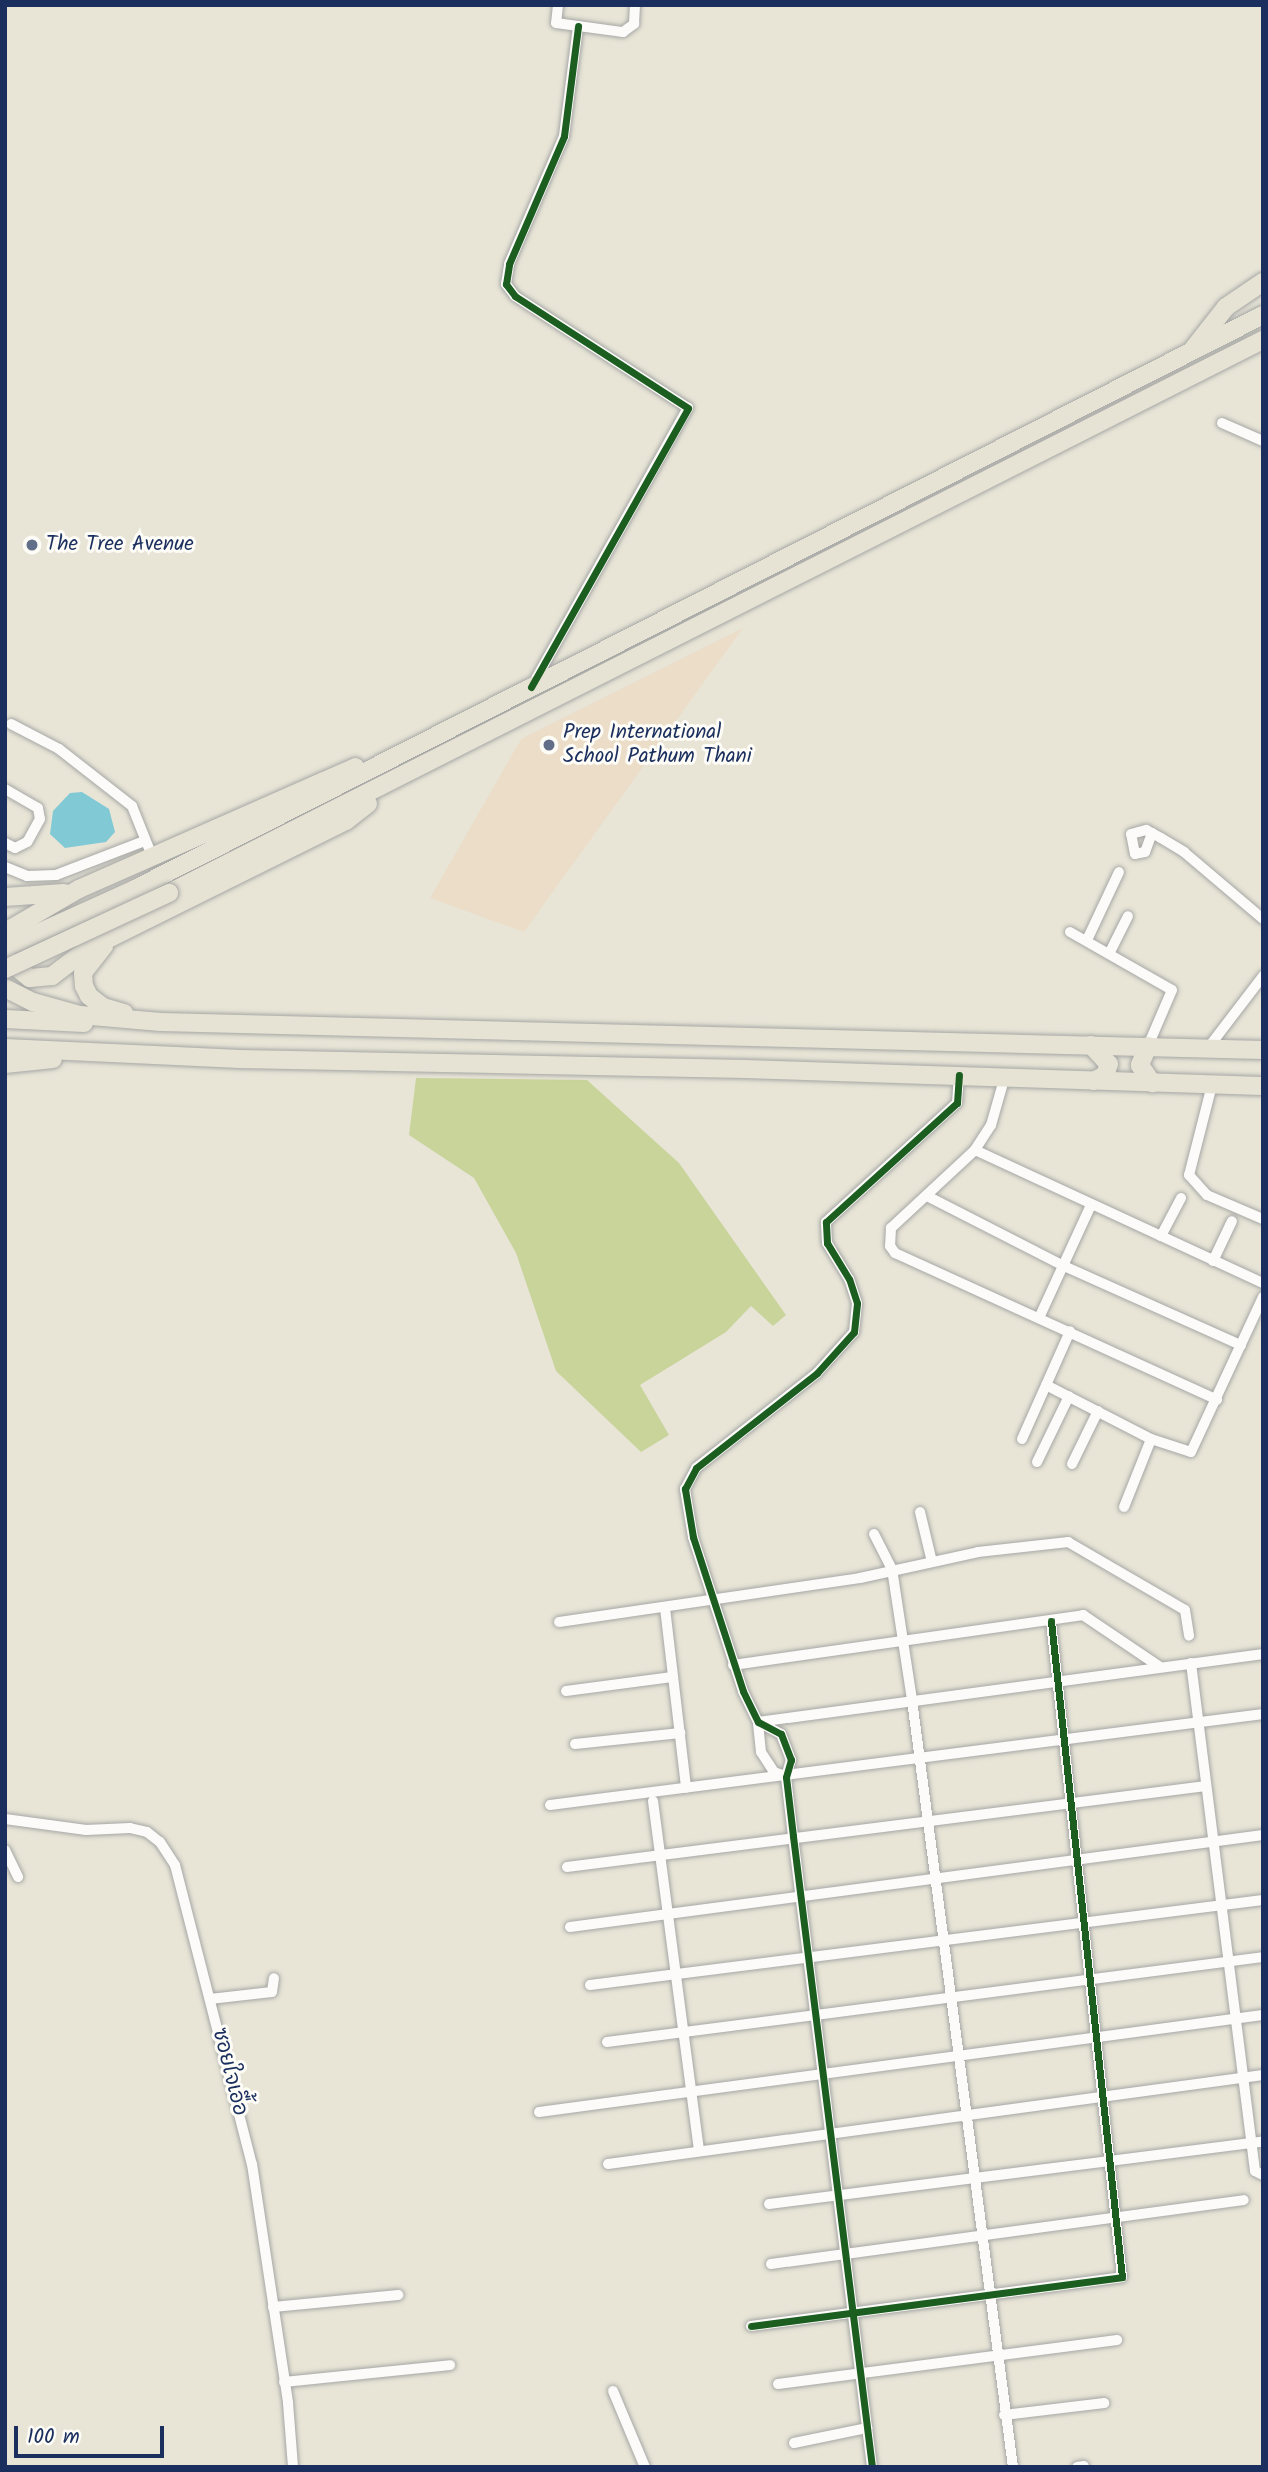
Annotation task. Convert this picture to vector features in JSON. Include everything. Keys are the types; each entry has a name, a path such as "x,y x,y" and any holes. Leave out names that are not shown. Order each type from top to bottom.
{"main road":[{"path":"1191,352 1226,307 1263,282"},
{"path":"5,948 135,889 1263,315"},
{"path":"5,969 169,893 401,779 1200,372 1260,348"},
{"path":"5,932 147,849 427,740"},
{"path":"5,958 39,980 346,821 401,779"},
{"path":"5,897 51,897 79,889"},
{"path":"112,940 92,956 83,973 89,996 103,1007 161,1022"},
{"path":"5,988 33,1002 80,1015 161,1022"},
{"path":"5,1019 64,1023 161,1022 1263,1050"},
{"path":"64,1023 59,1036 78,1051"},
{"path":"1091,1045 1109,1065 1105,1075 1093,1081"},
{"path":"1148,1046 1140,1065 1152,1083"},
{"path":"5,1048 105,1053 1006,1076 1263,1086"},
{"path":"5,1064 105,1053"}],"street":[{"path":"558,5 556,23 623,32 634,24 635,5"},
{"path":"531,687 688,408 515,296 506,284 509,264 564,136 578,26"},
{"path":"1222,423 1263,441"},
{"path":"5,789 38,808 40,818 27,842 10,846 6,867 27,876 56,875 147,849 132,806 71,756 10,724"},
{"path":"1152,833 1184,852 1263,919"},
{"path":"1087,940 1119,872"},
{"path":"1110,952 1128,916"},
{"path":"1070,932 1110,952 1172,990 1148,1046"},
{"path":"1208,1048 1263,976"},
{"path":"786,1777 774,1772 761,1752 758,1722 733,1665 711,1599 685,1507 685,1489 696,1468 831,1361 854,1332 858,1303 849,1279 827,1243 826,1222 957,1103 959,1075"},
{"path":"1006,1076 991,1125 975,1150 891,1228 888,1237 895,1253 1217,1400"},
{"path":"1212,1085 1189,1175 1207,1195 1263,1219"},
{"path":"975,1150 1263,1283"},
{"path":"927,1196 1064,1266 1241,1345"},
{"path":"1161,1237 1181,1198"},
{"path":"1038,1318 1091,1205"},
{"path":"1213,1261 1232,1221"},
{"path":"1046,1385 1151,1439 1191,1452 1263,1297"},
{"path":"1022,1438 1070,1331"},
{"path":"1037,1462 1069,1396"},
{"path":"1072,1464 1098,1411"},
{"path":"1124,1507 1151,1439"},
{"path":"920,1512 932,1562"},
{"path":"874,1534 892,1569 912,1700 996,2355 1013,2467"},
{"path":"559,1622 860,1578 978,1552 1068,1542 1185,1610 1189,1636"},
{"path":"665,1608 686,1788"},
{"path":"733,1665 1086,1616 1160,1667"},
{"path":"751,2326 852,2315 1122,2277 1051,1621"},
{"path":"758,1722 1263,1654"},
{"path":"1191,1663 1243,2078 1257,2143 1255,2171 1263,2175"},
{"path":"566,1691 672,1677"},
{"path":"550,1805 786,1777 1263,1714"},
{"path":"758,1722 781,1734 788,1744 791,1760 786,1777 872,2467"},
{"path":"575,1744 680,1733"},
{"path":"566,1867 1070,1800 1206,1786"},
{"path":"653,1801 699,2151"},
{"name":"ซอยใจเอื้อ","path":"5,1819 86,1830 130,1828 160,1842 175,1865 252,2164 284,2382 293,2467"},
{"path":"570,1927 1263,1835"},
{"path":"5,1850 18,1877"},
{"path":"590,1985 1083,1920 1263,1900"},
{"path":"607,2042 1263,1956"},
{"path":"210,1999 272,1992 274,1978"},
{"path":"539,2112 1263,2015"},
{"path":"608,2164 1263,2076"},
{"path":"769,2204 1109,2159 1257,2143"},
{"path":"771,2264 1244,2200"},
{"path":"273,2307 398,2295"},
{"path":"778,2384 1117,2340"},
{"path":"284,2382 450,2365"},
{"path":"613,2391 645,2467"},
{"path":"1004,2415 1104,2403"},
{"path":"794,2443 867,2428"},
{"path":"1077,2467 1084,2466"}],"shaded area":[{"path":"743,628 524,932 430,898 521,739"}],"green space":[{"path":"416,1078 587,1080 679,1163 786,1315 773,1326 751,1306 726,1332 640,1385 669,1435 641,1452 556,1371 516,1253 474,1178 409,1135"}],"water":[{"path":"82,792 109,809 115,832 106,842 65,848 50,834 53,811 70,793"}],"cycle path":[{"path":"531,687 688,408 515,296 506,284 509,264 564,136 578,26"},
{"path":"872,2467 786,1777 791,1760 781,1734 758,1722 743,1691 693,1537 685,1489 696,1468 817,1373 854,1332 857,1303 849,1279 827,1243 826,1222 957,1103 959,1075"},
{"path":"751,2326 1122,2277 1051,1621"}],"place":[{"name":"The Tree Avenue","path":"32,545"},
{"name":"Prep International School Pathum Thani","path":"549,745"}]}
